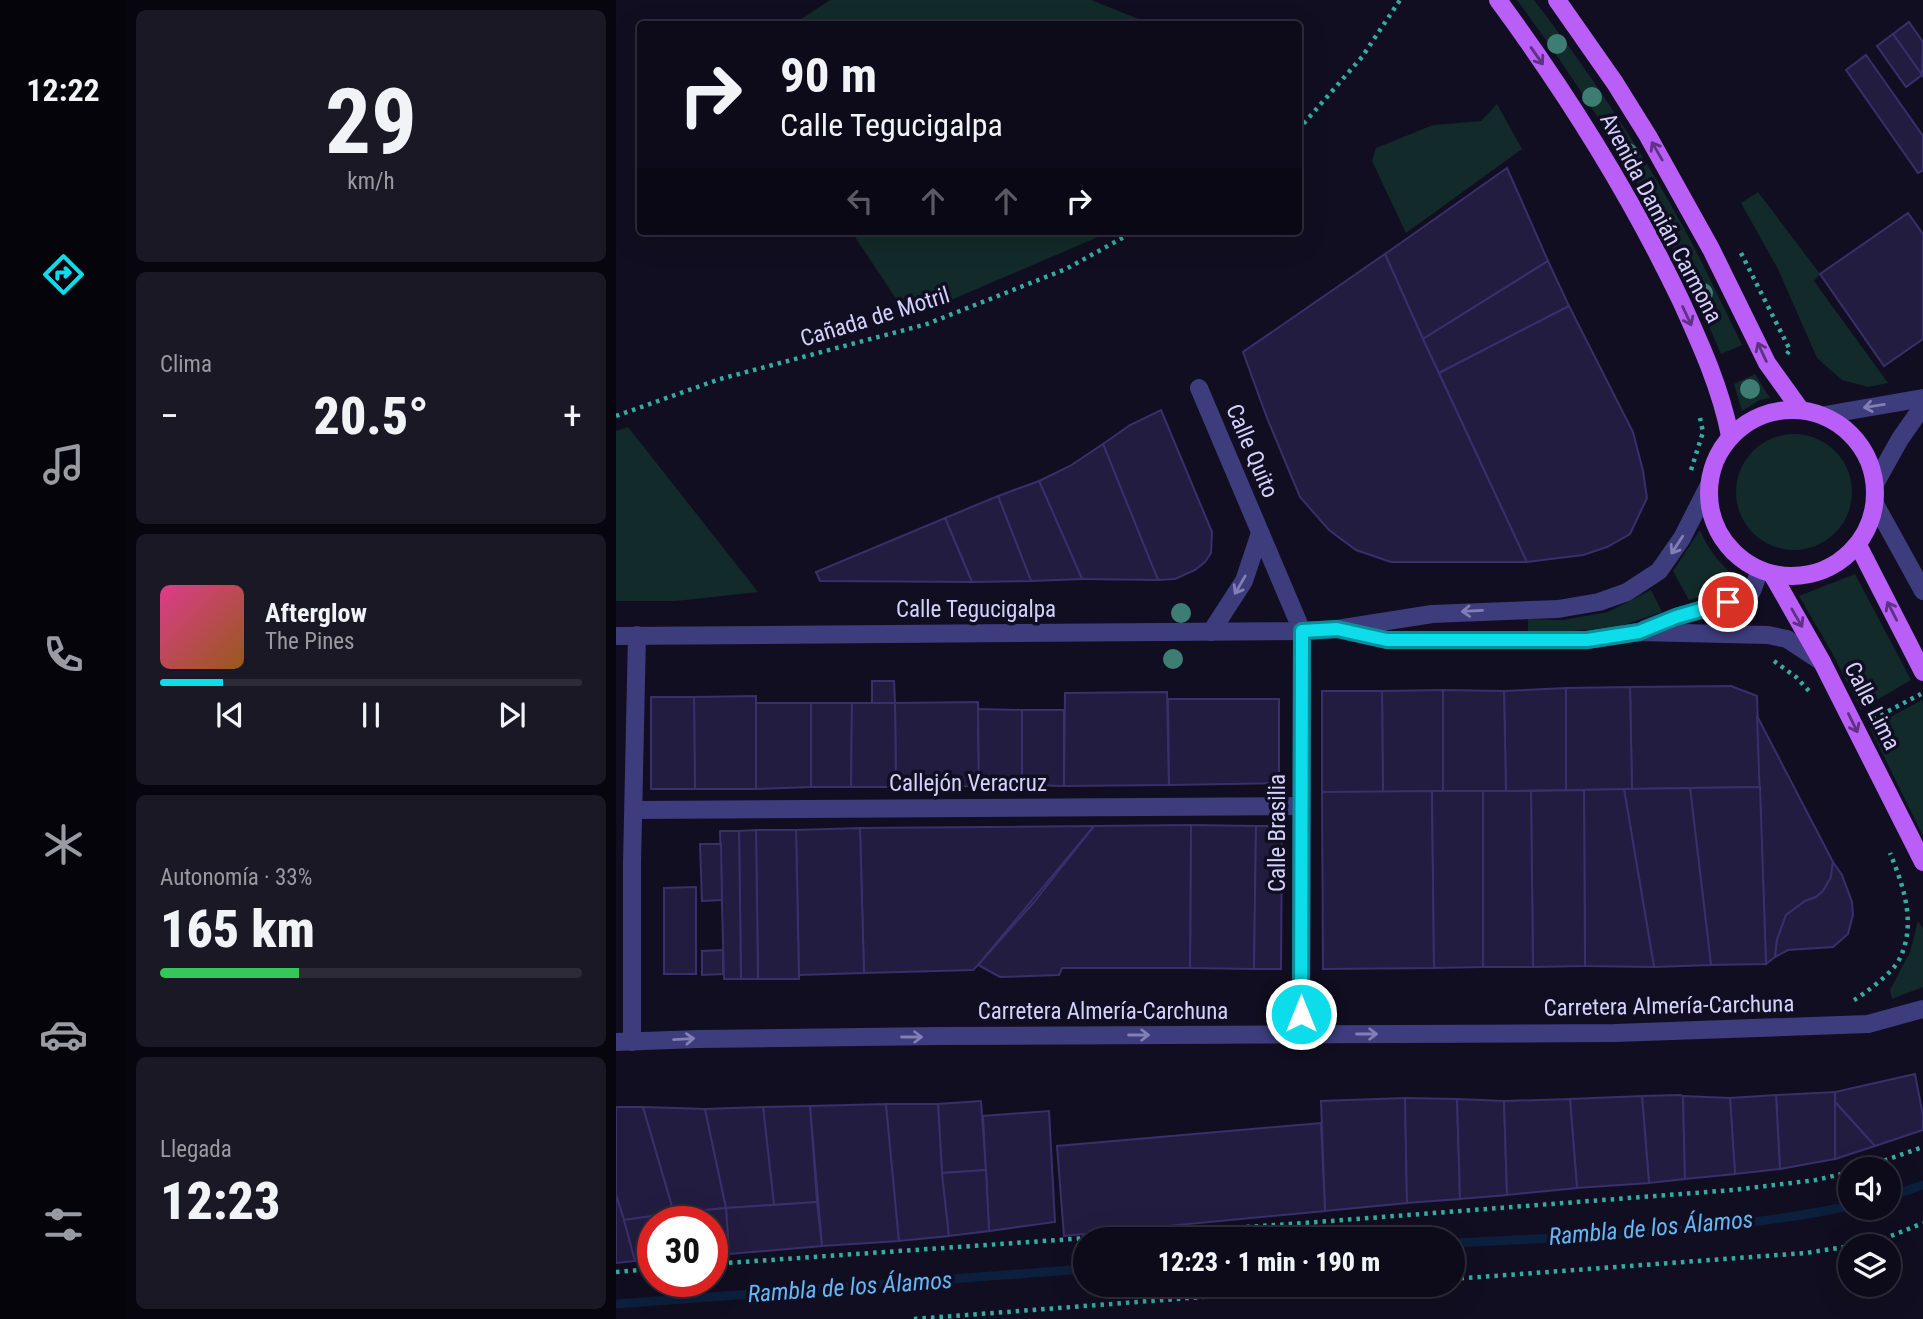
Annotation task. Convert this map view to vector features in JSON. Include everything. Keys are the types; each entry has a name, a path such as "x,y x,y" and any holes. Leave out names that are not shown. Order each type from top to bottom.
{"main road":[{"name":"Avenida Damián Carmona","path":"1498,0 1578,114 1621,185 1662,262 1716,384 1730,436"},
{"name":"Avenida Damián Carmona","path":"1557,0 1648,136 1711,249 1767,363 1800,409"},
{"path":"1800,409 1825,415 1849,431 1867,454 1875,482 1875,504 1869,526 1858,545 1841,561 1819,572 1795,577 1766,572 1738,556 1721,536 1710,511 1709,485 1716,459 1730,436 1750,420 1775,411 1800,409"},
{"path":"1858,545 1923,672"},
{"name":"Calle Lima","path":"1766,572 1822,662 1923,862"}],"street":[{"name":"Calle Quito","path":"1199,388 1302,631"},
{"path":"1825,415 1923,398"},
{"path":"1875,482 1923,405"},
{"name":"Calle Tegucigalpa","path":"616,635 1302,631 1337,629 1432,614 1558,609 1599,603 1627,592 1659,571 1682,538 1709,485"},
{"path":"1875,504 1923,591"},
{"name":"Calle Quito","path":"1211,632 1244,581 1261,533"},
{"name":"Calle Tegucigalpa","path":"1639,632 1676,617 1728,602 1752,591 1766,572"},
{"name":"Calle Tegucigalpa","path":"1337,629 1387,640 1587,640 1639,632 1768,635 1787,639 1822,662"},
{"name":"Calle Brasilia","path":"1301,1035 1302,631"},
{"path":"624,1042 635,810 637,635"},
{"name":"Callejón Veracruz","path":"635,810 1301,806"},
{"name":"Carretera Almería-Carchuna","path":"624,1042 698,1038 1615,1033 1868,1024 1923,1009"}],"path":[{"path":"1302,125 1362,57 1400,0"},
{"name":"Cañada de Motril","path":"616,416 720,379 927,324 1066,268 1128,235"},
{"path":"1774,661 1796,677 1812,694"},
{"path":"1855,728 1923,693"},
{"path":"1848,1004 1867,992 1899,962 1910,924 1903,883 1886,845"},
{"path":"1894,1157 1923,1147"},
{"path":"728,1263 1705,1192 1816,1180 1838,1174"},
{"path":"1465,1278 1806,1253 1876,1242 1923,1223"},
{"path":"616,1272 637,1270"},
{"path":"914,1319 1203,1297"}],"green space":[{"path":"830,0 1091,0 1144,21 798,21"},
{"path":"1517,0 1534,0 1621,123 1661,187 1697,253 1742,345 1721,354 1692,286 1632,175 1565,68"},
{"path":"1497,104 1522,149 1406,233 1372,161 1376,148 1433,125 1481,121"},
{"path":"1758,192 1820,274 1814,281 1888,383 1868,387 1842,380 1817,358 1778,269 1741,203"},
{"path":"854,235 1103,235 909,318"},
{"path":"1755,374 1770,398 1760,400 1742,411 1734,384"},
{"path":"628,427 758,592 676,601 616,601 616,431"},
{"path":"1794,434 1816,438 1835,451 1848,470 1852,492 1848,514 1835,533 1816,546 1794,550 1772,546 1753,533 1740,514 1736,492 1740,470 1753,451 1772,438"},
{"path":"1700,530 1719,561 1745,584 1689,600 1673,571"},
{"path":"1855,574 1911,680 1861,709 1799,596"},
{"path":"1651,590 1662,612 1618,627 1528,635 1528,619 1563,620 1608,612"},
{"path":"1922,700 1923,703 1923,836 1870,728"},
{"path":"1918,921 1923,929 1923,987 1892,999 1890,990 1910,952"}],"building":[{"path":"1909,22 1923,42 1922,75 1893,34"},
{"path":"1893,34 1922,75 1906,87 1877,46"},
{"path":"1866,55 1923,136 1923,170 1918,173 1846,70"},
{"path":"1507,168 1548,261 1423,339 1385,254"},
{"path":"1908,213 1923,234 1923,339 1884,366 1820,274"},
{"path":"1385,254 1527,562 1391,562 1356,550 1329,530 1300,497 1243,352"},
{"path":"1548,261 1569,306 1439,373 1423,339"},
{"path":"1569,306 1633,432 1647,498 1630,534 1607,547 1583,555 1527,562 1439,373"},
{"path":"1161,410 1212,532 1211,553 1205,562 1175,579 1158,580 1103,444 1130,425"},
{"path":"1103,444 1158,580 1082,579 1039,481 1070,466"},
{"path":"1039,481 1082,579 1031,581 998,496"},
{"path":"998,496 1031,581 972,582 945,518"},
{"path":"945,518 972,582 820,581 816,572"},
{"path":"872,681 894,681 895,703 872,703"},
{"path":"1731,686 1757,696 1760,787 1632,789 1630,687"},
{"path":"1630,687 1632,789 1566,790 1566,688"},
{"path":"1566,688 1566,790 1506,791 1504,691"},
{"path":"1443,690 1443,791 1383,792 1382,691"},
{"path":"1443,690 1504,691 1506,791 1443,791"},
{"path":"1322,691 1382,691 1383,792 1322,792"},
{"path":"1167,692 1169,785 1064,786 1065,693"},
{"path":"756,696 756,789 695,789 694,697"},
{"path":"651,697 694,697 695,789 651,789"},
{"path":"1168,699 1279,699 1279,783 1169,785"},
{"path":"978,702 979,786 896,787 895,703"},
{"path":"756,703 811,703 811,787 756,789"},
{"path":"811,703 852,703 851,787 811,787"},
{"path":"852,703 895,703 896,787 851,787"},
{"path":"978,709 1022,710 1022,785 979,786"},
{"path":"1022,710 1064,710 1064,786 1022,785"},
{"path":"1757,716 1833,862 1831,877 1823,891 1786,915 1777,940 1775,957 1766,964"},
{"path":"1760,787 1766,964 1711,965 1690,788"},
{"path":"1690,788 1711,965 1654,967 1624,789"},
{"path":"1624,789 1654,967 1585,966 1584,790"},
{"path":"1584,790 1585,966 1533,967 1531,791"},
{"path":"1432,791 1434,968 1323,969 1322,792"},
{"path":"1432,791 1483,791 1483,967 1434,968"},
{"path":"1483,791 1531,791 1533,967 1483,967"},
{"path":"1191,825 1256,826 1254,969 1190,968"},
{"path":"1191,825 1190,968 1062,968 1059,975 1000,977 978,965 1034,902 1094,826"},
{"path":"1094,826 973,970 864,973 860,828"},
{"path":"1256,826 1282,826 1281,969 1254,969"},
{"path":"860,828 864,973 799,975 796,830"},
{"path":"756,830 796,830 799,979 758,979"},
{"path":"756,830 758,979 741,979 739,831"},
{"path":"720,831 739,831 741,979 724,979"},
{"path":"700,844 721,844 722,900 702,901"},
{"path":"1833,862 1842,875 1852,902 1853,915 1848,934 1833,947 1788,950 1775,957 1777,940 1786,915 1823,891 1831,877"},
{"path":"696,887 696,974 664,974 664,888"},
{"path":"723,950 723,974 702,975 702,951"},
{"path":"1915,1074 1923,1130 1875,1146 1835,1102 1835,1092"},
{"path":"1835,1092 1835,1159 1780,1169 1776,1095"},
{"path":"1776,1095 1780,1169 1735,1174 1730,1098"},
{"path":"1642,1096 1683,1096 1685,1179 1649,1183"},
{"path":"1642,1096 1649,1183 1577,1188 1570,1099"},
{"path":"1683,1096 1730,1098 1735,1174 1685,1179"},
{"path":"1405,1098 1407,1203 1325,1211 1321,1101"},
{"path":"1405,1098 1457,1099 1460,1199 1407,1203"},
{"path":"1457,1099 1504,1101 1507,1195 1460,1199"},
{"path":"1570,1099 1577,1188 1507,1195 1504,1101"},
{"path":"981,1101 986,1170 942,1173 938,1104"},
{"path":"1835,1102 1875,1146 1835,1159"},
{"path":"886,1104 899,1241 822,1246 810,1106"},
{"path":"886,1104 938,1104 949,1236 899,1241"},
{"path":"810,1106 817,1202 774,1205 763,1107"},
{"path":"616,1107 643,1107 672,1206 637,1206 637,1218 624,1220 616,1195"},
{"path":"643,1107 705,1109 726,1206 672,1206"},
{"path":"763,1107 774,1205 726,1206 705,1109"},
{"path":"1049,1111 1055,1222 989,1231 983,1116"},
{"path":"1321,1123 1325,1211 1158,1227 1073,1227 1073,1235 1064,1236 1057,1146"},
{"path":"986,1170 989,1231 949,1236 942,1173"},
{"path":"616,1195 624,1220 635,1261 616,1263"},
{"path":"817,1202 822,1246 729,1254 728,1208"},
{"path":"637,1218 637,1261 635,1261 624,1220"}],"waterway":[{"name":"Rambla de los Álamos","path":"1901,1193 1923,1185"},
{"name":"Rambla de los Álamos","path":"1465,1242 1702,1228 1838,1208"},
{"name":"Rambla de los Álamos","path":"616,1304 1073,1270"}],"route":[{"path":"1301,1014 1302,631 1337,629 1387,640 1587,640 1639,632 1676,617 1728,602"}]}
